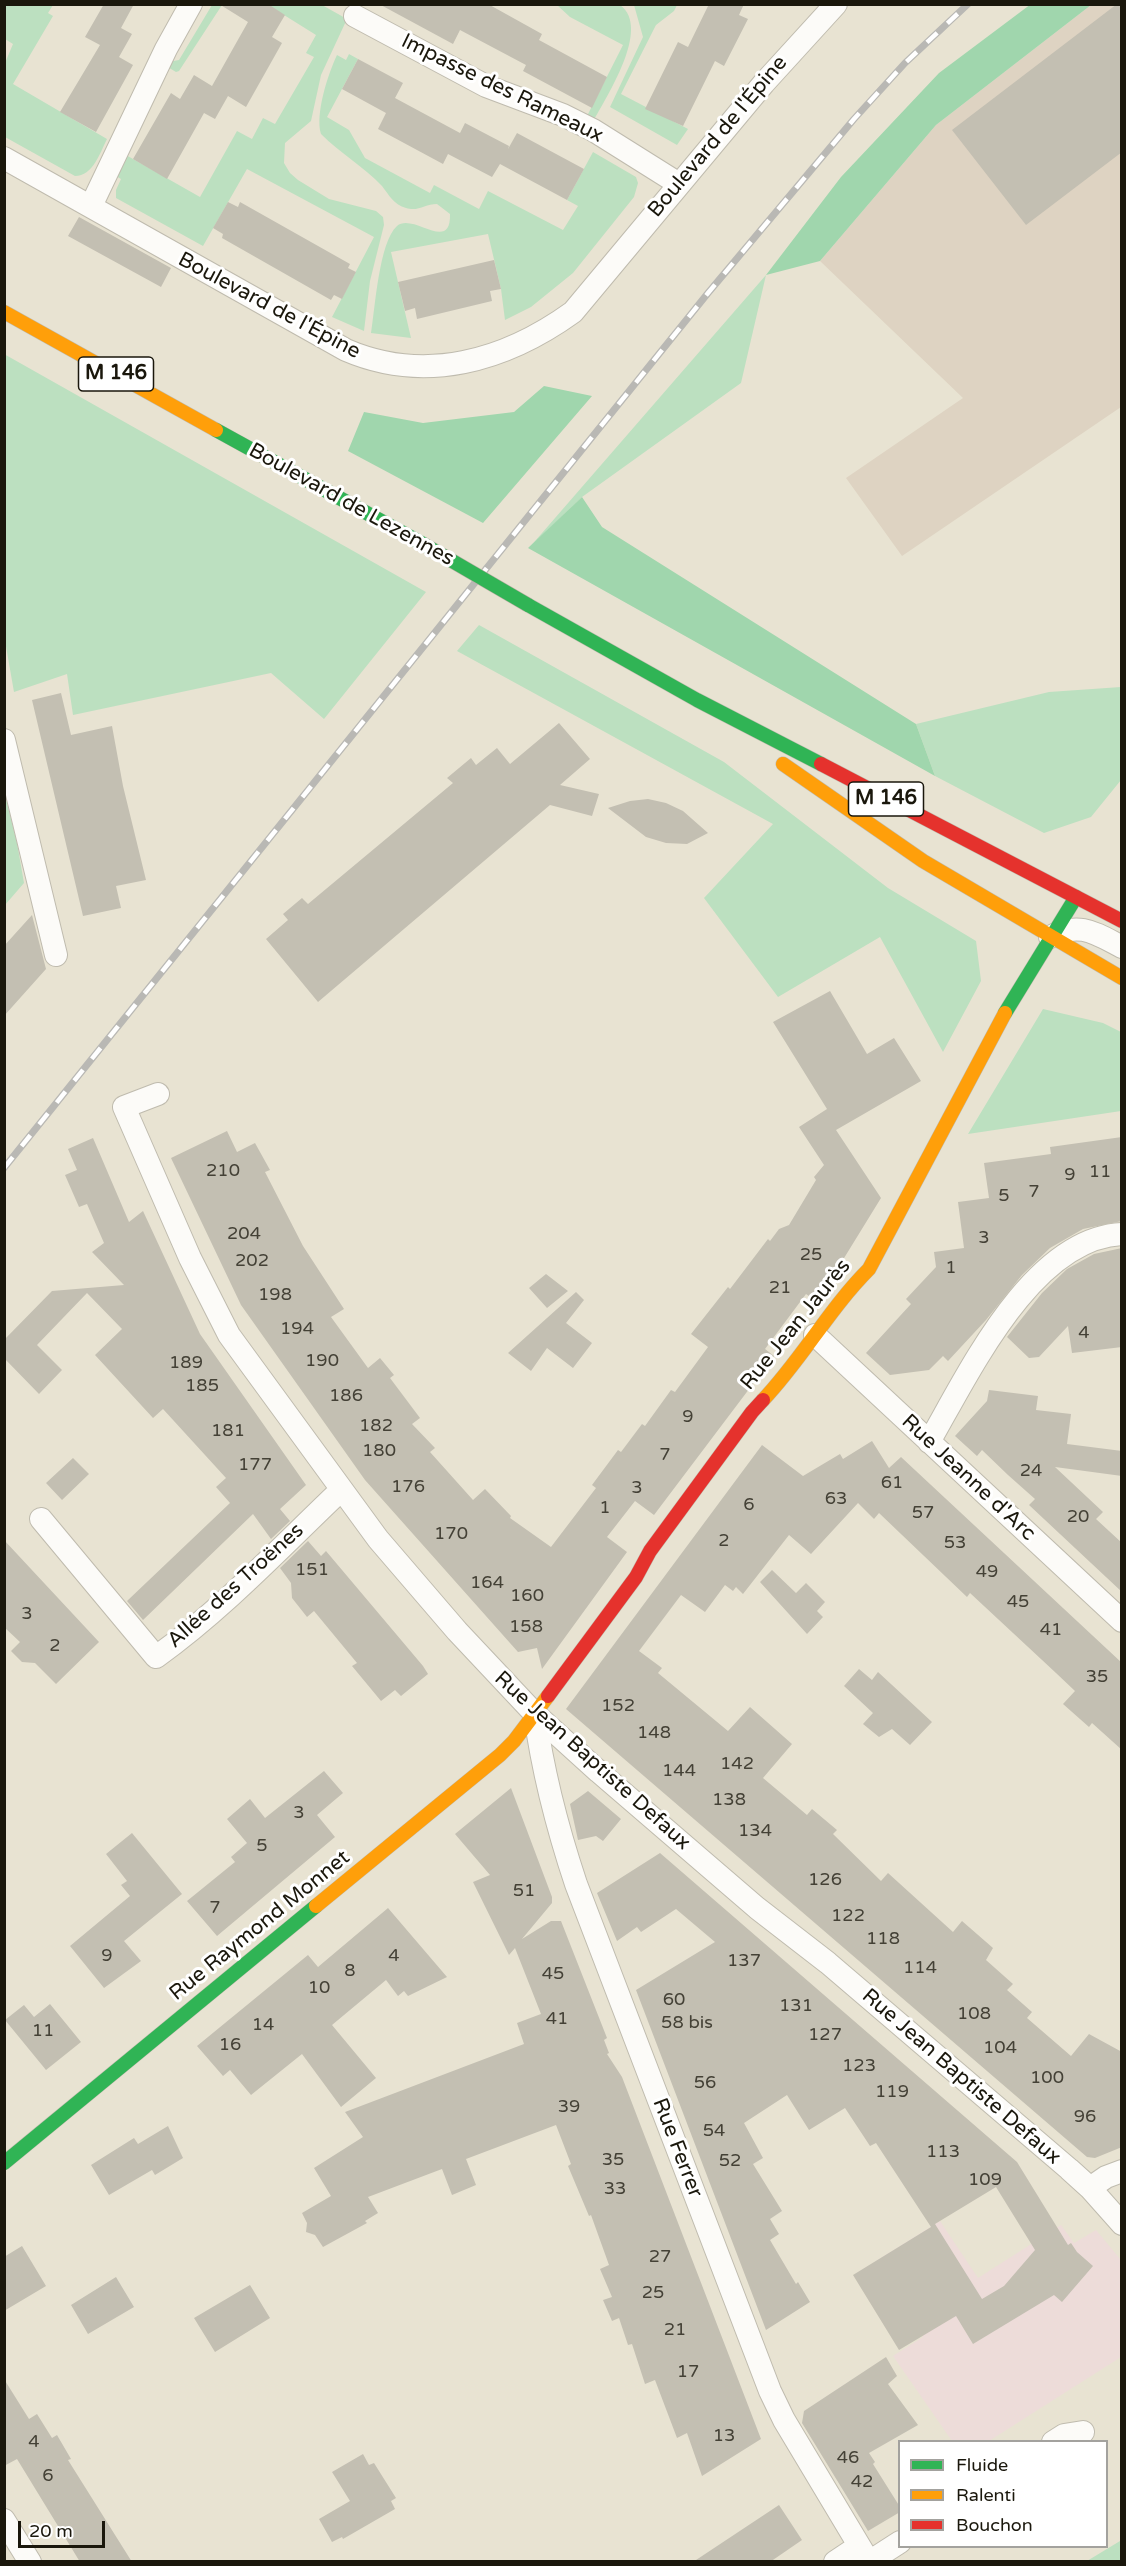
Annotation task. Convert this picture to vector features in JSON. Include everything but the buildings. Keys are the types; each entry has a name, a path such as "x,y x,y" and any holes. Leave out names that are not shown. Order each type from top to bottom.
{"main road":[{"name":"Boulevard de Lezennes","path":"4,312 423,544 697,700 1122,921"},
{"name":"Boulevard de Lezennes","path":"697,700 770,755 923,861 1122,978"},
{"name":"Rue Jean Jaurès","path":"535,1714 636,1577 650,1551 739,1431 761,1402 784,1378 844,1294 869,1269 884,1246 1005,1014 1076,897"},
{"name":"Rue Raymond Monnet","path":"4,2163 500,1755 535,1714"}],"street":[{"path":"91,206 166,49 191,4"},
{"name":"Boulevard de l'Épine","path":"4,159 329,342 365,358 383,363 419,366 465,362 511,348 549,329 573,312 791,51 836,4"},
{"name":"Impasse des Rameaux","path":"355,16 486,86 573,120 679,184"},
{"path":"4,740 56,955"},
{"path":"1050,937 1065,930 1077,928 1122,947"},
{"name":"Rue Jean Baptiste Defaux","path":"158,1094 124,1107 195,1268 230,1335 341,1490 420,1589 535,1714 757,1908 858,1988 1090,2188 1122,2224"},
{"path":"929,1442 1001,1322 1034,1280 1074,1248 1094,1239 1122,1234"},
{"name":"Rue Jeanne d'Arc","path":"815,1335 1122,1621"},
{"name":"Allée des Troënes","path":"40,1519 156,1657 194,1630 341,1490"},
{"name":"Rue Ferrer","path":"535,1714 542,1767 550,1802 576,1884 770,2391 784,2420 866,2556"},
{"path":"1090,2188 1106,2176 1122,2170"},
{"path":"1056,2440 1064,2434 1083,2432"},
{"path":"4,2520 30,2562"},
{"path":"835,2562 866,2556 898,2543"}],"shaded area":[{"path":"1091,5 1121,5 1121,407 902,556 846,478 963,398 820,261 936,125"},
{"path":"940,2221 978,2278 1061,2225 1074,2243 1096,2230 1121,2260 1121,2357 991,2440 951,2440 893,2356 923,2337 876,2261"}],"green space":[{"path":"1031,4 1091,5 936,125 820,261 766,275 841,177 939,73"},
{"path":"5,5 53,5 48,13 53,16 13,84 107,139 95,163 81,175 75,176 5,137 5,63 13,44 5,39"},
{"path":"212,5 222,5 179,71 176,72 166,66 168,62 179,60"},
{"path":"268,5 322,5 347,19 321,75 311,121 285,143 284,163 298,180 329,199 376,211 383,217 384,225 370,281 364,331 332,317 374,237 247,169 203,246 116,198 116,190 121,179 116,176 126,155 200,197 237,131 252,139 263,118 275,124 314,57 306,53 316,35"},
{"path":"557,5 620,5 629,16 631,29 629,46 616,80 593,122 586,118 623,45 570,17"},
{"path":"634,5 677,5 674,11 656,25 621,94 688,129 677,145 610,107 643,37"},
{"path":"349,54 358,59 327,117 349,130 365,158 430,193 434,185 479,209 488,191 563,230 578,206 567,200 593,152 636,177 638,183 634,197 573,273 531,307 505,320 501,289 488,234 391,252 411,338 371,333 382,261 391,234 397,226 404,223 438,232 444,231 449,225 450,214 437,204 414,209 398,205 375,179 321,134 321,105 330,73 337,55 346,60"},
{"path":"766,275 741,383 582,497 529,548"},
{"path":"4,354 426,592 324,719 271,673 73,715 67,674 14,692 4,635"},
{"path":"544,386 592,396 483,523 348,451 364,412 423,423 514,412"},
{"path":"582,497 602,527 916,724 935,776 528,548"},
{"path":"479,625 724,762 888,888 976,941 981,981 943,1052 880,937 778,997 704,898 773,824 457,651"},
{"path":"1121,687 1121,780 1091,817 1044,833 935,776 916,724 1049,692"},
{"path":"4,791 24,883 5,905"},
{"path":"1043,1009 1103,1023 1121,1032 1121,1111 968,1134"},
{"path":"1120,2541 1121,2561 1087,2561"}],"railway":[{"path":"4,1168 708,293 854,119 905,63 968,4"}],"traffic: fast":[{"path":"216,430 423,544"},
{"path":"423,544 528,605"},
{"path":"528,605 697,700 821,764"},
{"path":"1005,1013 1076,897"},
{"path":"4,2163 316,1906"}],"traffic: slow":[{"path":"4,312 216,430"},
{"path":"783,764 923,861 1122,978"},
{"path":"763,1400 869,1269 1005,1013"},
{"path":"316,1906 500,1755 514,1741 548,1696"}],"traffic: jam":[{"path":"821,764 1122,921"},
{"path":"548,1696 636,1577 650,1551 763,1400"}]}
